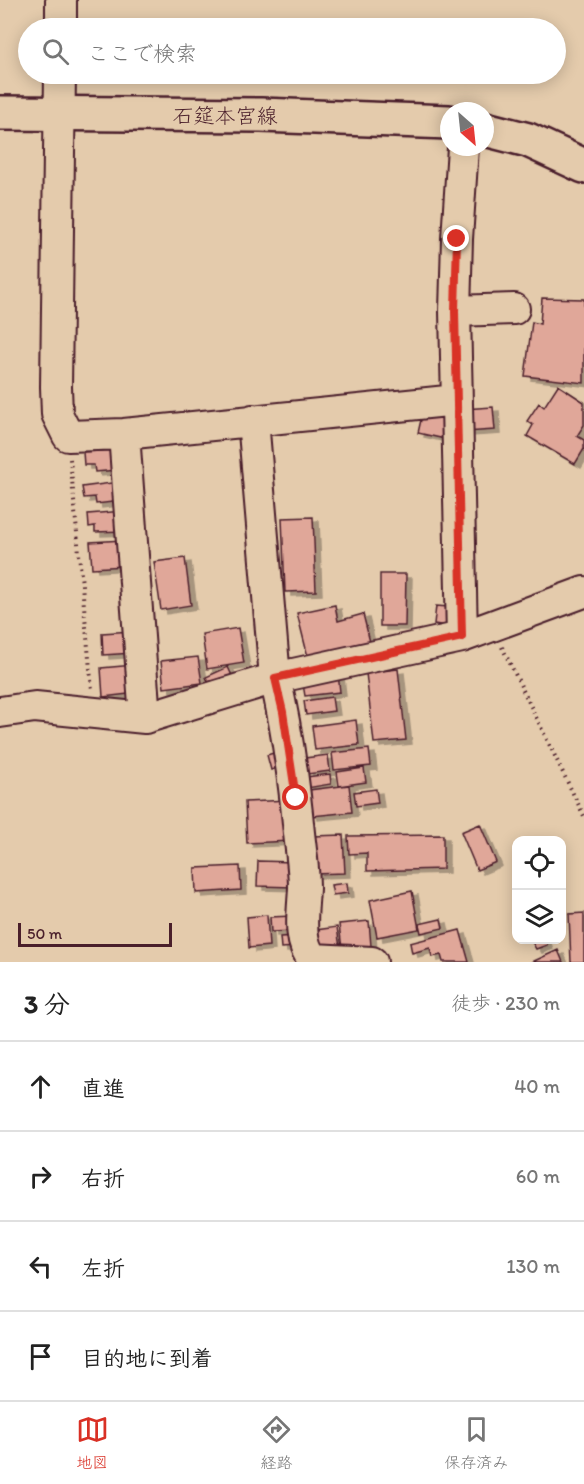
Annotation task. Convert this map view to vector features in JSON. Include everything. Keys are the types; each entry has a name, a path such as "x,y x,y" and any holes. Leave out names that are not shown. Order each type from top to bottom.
{"main road":[{"name":"石筵本宮線","path":"0,113 261,115 440,122"},
{"path":"494,131 528,140 584,166"}],"street":[{"path":"61,0 61,18"},
{"path":"60,84 56,387 57,414 68,436 124,434 457,399"},
{"path":"462,156 455,311 462,637"},
{"path":"455,311 514,309"},
{"path":"253,420 275,678 283,712 296,798 304,886 302,919 306,951 313,959 372,962"},
{"path":"124,434 145,718"},
{"path":"0,712 35,706 145,718 275,678 462,637 584,592"}],"path":[{"path":"68,436 94,712"},
{"path":"492,626 584,816"}],"building":[{"path":"542,298 584,299 584,383 525,376 532,322 540,324"},
{"path":"558,385 584,402 584,425 577,436 584,440 584,449 575,464 527,436 533,425 527,421 539,403 544,407"},
{"path":"493,407 495,430 465,432 463,409"},
{"path":"423,411 450,417 445,439 418,433"},
{"path":"116,450 117,470 95,472 94,465 84,465 83,452"},
{"path":"119,482 121,501 96,504 95,497 84,498 82,487"},
{"path":"124,511 125,531 95,532 95,526 89,527 88,514"},
{"path":"313,517 316,591 285,592 282,518"},
{"path":"123,540 125,566 92,568 90,542"},
{"path":"185,558 191,605 161,610 154,562"},
{"path":"380,574 406,574 405,626 380,626"},
{"path":"335,605 338,621 363,614 371,646 309,661 297,613"},
{"path":"436,606 449,607 447,626 434,624"},
{"path":"238,628 244,663 207,669 202,634"},
{"path":"132,631 133,653 103,655 102,633"},
{"path":"198,657 202,683 164,688 161,661"},
{"path":"134,665 137,693 103,697 101,668"},
{"path":"228,667 234,680 212,690 206,677"},
{"path":"398,669 406,740 374,743 366,673"},
{"path":"338,673 340,692 305,696 302,678"},
{"path":"332,697 334,711 306,715 304,701"},
{"path":"356,720 359,745 315,750 312,726"},
{"path":"369,749 371,766 334,770 332,753"},
{"path":"280,751 284,766 271,770 267,755"},
{"path":"328,755 330,771 307,774 305,758"},
{"path":"364,768 366,782 339,786 337,772"},
{"path":"330,774 331,784 307,788 306,777"},
{"path":"349,785 352,812 312,816 309,790"},
{"path":"376,789 378,803 356,806 354,792"},
{"path":"290,800 292,841 247,843 245,802"},
{"path":"480,824 496,862 477,870 461,832"},
{"path":"343,835 345,873 313,874 312,836"},
{"path":"443,835 443,869 367,871 367,853 349,854 348,836"},
{"path":"258,861 294,862 293,887 257,886"},
{"path":"240,866 241,890 196,893 195,868"},
{"path":"347,883 348,893 333,895 331,885"},
{"path":"412,891 419,929 377,937 370,900"},
{"path":"584,913 584,962 571,962 569,914"},
{"path":"267,915 269,946 249,948 247,917"},
{"path":"293,916 294,931 271,932 270,917"},
{"path":"441,919 443,928 421,933 419,924"},
{"path":"369,921 371,946 342,949 339,924"},
{"path":"337,927 340,948 318,950 316,930"},
{"path":"460,930 469,962 443,962 441,955 432,957 430,948 412,953 410,943"},
{"path":"296,936 297,947 281,948 280,937"},
{"path":"533,944 547,944 547,945 536,949"},
{"path":"558,950 563,962 532,962"}],"route":[{"path":"296,798 283,712 275,678 462,637 455,311 457,239"}]}
